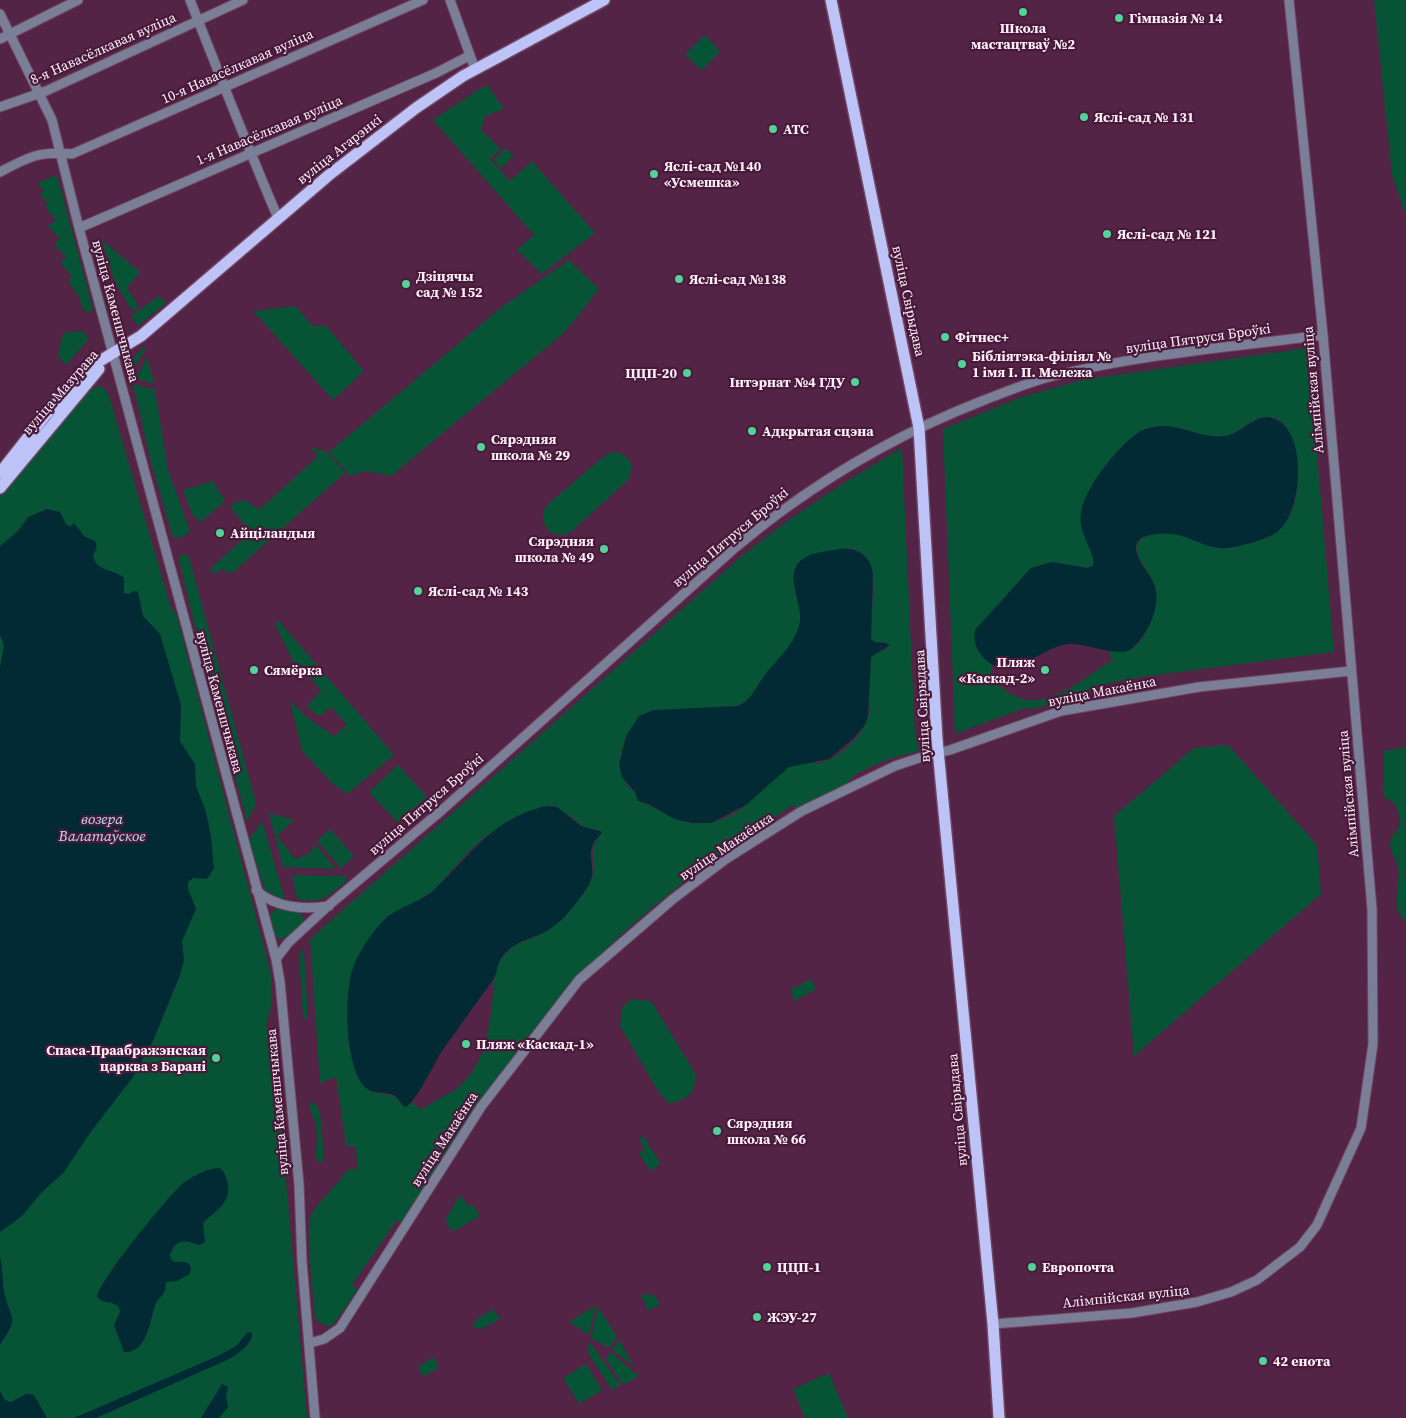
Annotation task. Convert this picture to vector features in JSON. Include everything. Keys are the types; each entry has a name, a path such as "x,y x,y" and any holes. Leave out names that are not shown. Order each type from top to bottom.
{"main road":[{"name":"вуліца Агарэнкі","path":"114,353 142,336 328,175 408,114 474,69 604,0"},
{"name":"вуліца Свірыдава","path":"830,0 919,428 939,754 999,1418"},
{"name":"вуліца Мазурава","path":"0,473 77,379 90,367 114,353"},
{"name":"вуліца Мазурава","path":"0,488 84,385 114,353"}],"street":[{"path":"0,39 78,0"},
{"path":"190,0 225,86 249,152 278,218"},
{"name":"8-я Навасёлкавая вуліца","path":"0,107 39,93 243,0"},
{"name":"10-я Навасёлкавая вуліца","path":"0,172 35,154 72,154 423,0"},
{"path":"450,0 474,69"},
{"name":"Алімпійская вуліца","path":"992,1324 1132,1313 1198,1302 1231,1292 1264,1276 1300,1247 1317,1225 1361,1128 1373,1044 1372,909 1323,335 1290,0"},
{"name":"вуліца Каменшчыкава","path":"0,14 52,120 62,153 79,228 276,959 280,982 299,1184 302,1262 315,1418"},
{"name":"1-я Навасёлкавая вуліца","path":"79,228 249,152 436,73 469,56"},
{"name":"вуліца Пятруся Броўкі","path":"306,928 329,905 442,810 773,516 813,488 880,448 936,419 1026,384 1053,376 1160,356 1323,335"},
{"name":"вуліца Макаёнка","path":"310,1343 324,1339 340,1328 481,1107 579,980 673,899 759,838 802,811 850,786 895,766 922,757 939,754 1061,710 1199,686 1351,671"},
{"path":"256,890 273,902 299,908 310,909 329,905"},
{"path":"264,918 270,908 284,904"},
{"path":"276,959 288,943 306,928 307,917 299,908"},
{"path":"270,938 281,945 288,943"}],"green space":[{"path":"1374,0 1406,0 1406,216 1392,175"},
{"path":"705,35 720,52 703,69 699,68 685,54"},
{"path":"488,86 504,109 485,116 481,130 501,149 490,159 510,181 532,161 595,233 542,274 517,250 534,235 433,120 481,88"},
{"path":"506,148 514,156 501,168 494,160"},
{"path":"57,175 93,309 90,313 82,308 79,297 68,281 72,277 60,262 66,257 54,244 60,239 48,226 56,220 45,207 48,204 40,194 44,191 37,183"},
{"path":"102,240 140,272 127,288 139,307 132,311 115,282"},
{"path":"569,260 599,289 565,332 391,476 366,471 350,476 329,452 503,306"},
{"path":"159,296 166,303 138,326 131,316"},
{"path":"295,306 313,326 326,326 364,371 333,400 253,311"},
{"path":"82,331 89,339 66,365 58,356 63,333"},
{"path":"144,347 146,349 127,379 126,365"},
{"path":"1308,348 1334,652 1141,677 1094,686 1079,698 1031,709 1024,708 955,734 943,429 1019,398 1082,380","holes":["1271,417 1281,422 1289,432 1294,445 1298,476 1294,504 1289,518 1280,529 1259,541 1227,547 1213,547 1185,535 1171,533 1156,533 1143,538 1138,543 1136,549 1151,578 1156,595 1150,624 1140,642 1124,652 1110,649 1111,661 1074,686 1047,698 1033,700 1019,698 999,685 994,679 991,664 976,648 975,630 1031,568 1052,562 1087,568 1093,566 1094,558 1081,512 1092,486 1125,444 1152,428 1165,426 1218,437 1233,434 1259,419"]},
{"path":"147,357 154,384 136,378"},
{"path":"133,384 155,390 168,470 190,531 182,537 173,538 150,458"},
{"path":"98,386 104,388 109,396 171,608 177,616 271,974 272,1004 266,1025 275,1056 307,1418 0,1418 0,496 86,392"},
{"path":"311,448 326,451 345,473 231,574 223,569 213,574 210,569 251,532 230,507 238,502 245,501 259,510 318,456"},
{"path":"902,448 915,733 919,751 886,760 856,774 844,786 797,809 793,805 775,817 778,822 740,844 668,894 602,953 543,1019 501,1073 402,1223 397,1220 352,1285 358,1290 332,1326 327,1326 316,1320 309,1245 309,1222 319,1203 347,1170 358,1168 355,1146 346,1146 336,1077 320,1083 310,939 742,556 800,512","holes":["849,548 861,553 868,561 872,573 873,586 871,639 875,642 885,642 887,649 875,653 871,657 868,717 857,737 832,758 819,763 792,765 779,774 743,807 722,820 698,824 688,822 638,801 635,792 627,785 619,765 623,747 639,716 650,711 737,706 746,701 791,644 798,629 800,614 794,577 797,564 811,555","551,805 569,815 585,828 602,831 593,847 594,874 580,898 562,919 544,933 513,946 499,961 495,973 491,1015 484,1050 471,1074 458,1088 420,1110 413,1102 405,1107 394,1096 371,1092 362,1083 355,1071 349,1037 348,996 357,958 385,919 432,892 473,847 489,834 529,812"]},
{"path":"611,452 620,453 628,458 632,466 629,479 572,531 564,535 550,533 543,521 543,512 548,504"},
{"path":"213,481 225,501 201,522 192,514 183,490"},
{"path":"181,553 188,556 190,561 256,803 247,822 224,735 228,727 223,708 215,703 210,683 212,675 208,659 202,656 179,561"},
{"path":"278,620 394,755 347,794 333,784 302,751 290,701 309,719 334,736 347,725 331,707 321,715 315,714 307,706 321,691 301,665 296,668 275,624"},
{"path":"1228,745 1317,845 1321,894 1134,1056 1114,816 1194,748"},
{"path":"1406,747 1406,922 1398,909 1399,873 1390,844 1391,838 1400,824 1400,819 1396,805 1383,796 1384,751"},
{"path":"398,765 427,797 397,822 369,792"},
{"path":"269,813 294,820 277,836 295,859 308,854 316,845 336,869 283,867"},
{"path":"262,821 285,900 272,898 266,894 249,840"},
{"path":"330,829 354,856 341,868 317,841"},
{"path":"292,875 346,876 347,881 325,898 306,900 297,899"},
{"path":"287,908 301,914 303,916 303,923 288,937 279,939 273,934 269,917 275,909"},
{"path":"302,950 304,952 308,1017 306,1019 303,1016 299,954"},
{"path":"811,979 816,989 795,1001 790,990"},
{"path":"632,999 651,1001 695,1073 693,1091 680,1101 668,1103 658,1091 620,1026 622,1007"},
{"path":"312,1101 320,1113 324,1158 321,1163 316,1160 316,1127 309,1107"},
{"path":"643,1136 661,1164 650,1171 639,1153 645,1149 638,1139"},
{"path":"460,1195 468,1206 472,1204 480,1216 452,1232 445,1220"},
{"path":"641,1294 654,1295 660,1304 648,1311"},
{"path":"596,1305 589,1335 569,1322"},
{"path":"598,1307 617,1337 609,1348 591,1338"},
{"path":"493,1309 500,1319 482,1329 472,1327 477,1319"},
{"path":"619,1340 634,1366 612,1350"},
{"path":"590,1341 620,1385 612,1390 587,1351"},
{"path":"610,1352 639,1376 623,1385 606,1359"},
{"path":"433,1357 439,1367 423,1377 418,1367"},
{"path":"586,1364 602,1390 579,1404 563,1378"},
{"path":"829,1373 848,1418 805,1418 793,1389"}],"water":[{"path":"1266,417 1280,422 1290,434 1296,450 1298,469 1297,490 1292,508 1284,524 1274,534 1231,548 1219,548 1203,544 1175,534 1157,534 1141,538 1136,545 1136,551 1154,584 1156,602 1154,614 1146,631 1128,651 1115,652 1070,644 1059,646 1014,666 1003,667 992,664 982,656 975,643 975,630 1031,568 1052,562 1087,568 1093,566 1092,556 1082,528 1081,512 1096,479 1112,457 1131,438 1145,429 1165,426 1210,436 1225,436 1260,418"},
{"name":"возера Валатаўское","path":"47,509 60,512 66,524 70,527 74,523 85,537 95,541 97,547 93,556 95,561 102,568 124,578 124,593 138,592 143,616 160,634 181,705 180,741 195,764 196,786 206,812 214,868 207,879 193,878 188,882 188,889 196,909 182,941 184,960 180,975 153,1041 133,1077 90,1133 64,1172 42,1192 22,1216 0,1232 0,667 4,645 0,635 0,546 18,531 28,517"},
{"path":"839,549 857,551 866,557 872,567 871,638 874,642 890,645 871,657 868,715 865,725 854,738 829,759 789,767 746,805 711,823 692,823 674,819 649,804 638,801 635,792 622,777 619,765 626,736 639,716 654,710 737,706 746,701 791,644 798,629 800,614 794,585 794,571 797,565 810,555"},
{"path":"546,806 557,807 581,826 602,832 591,850 592,877 585,891 557,924 545,932 514,946 502,956 493,980 442,1051 419,1092 409,1105 405,1107 391,1094 371,1091 364,1086 353,1063 347,1014 349,983 352,971 365,944 384,920 396,911 429,894 484,839 498,828 512,819"},
{"path":"219,1168 226,1177 228,1195 218,1210 203,1223 205,1242 199,1245 185,1241 178,1243 172,1249 170,1255 172,1261 189,1264 191,1267 190,1274 177,1281 166,1282 165,1292 156,1303 150,1326 143,1341 132,1351 124,1352 114,1325 120,1312 119,1307 102,1301 97,1297 100,1289 133,1241 181,1185 198,1174"},
{"path":"0,1256 4,1291 12,1322 0,1345"},
{"path":"248,1332 252,1333 252,1337 247,1345 227,1360 96,1418 74,1418 220,1355 236,1346"},
{"path":"222,1384 228,1387 226,1396 228,1407 219,1418 201,1418"},
{"path":"0,1391 5,1400 11,1402 26,1394 34,1395 47,1418 0,1418"}],"place":[{"name":"Школа мастацтваў №2","path":"1023,12"},
{"name":"Гімназія № 14","path":"1119,18"},
{"name":"Яслі-сад № 131","path":"1084,117"},
{"name":"АТС","path":"773,129"},
{"name":"Яслі-сад №140 «Усмешка»","path":"654,174"},
{"name":"Яслі-сад № 121","path":"1107,234"},
{"name":"Яслі-сад №138","path":"679,279"},
{"name":"Дзіцячы сад № 152","path":"406,284"},
{"name":"Фітнес+","path":"945,337"},
{"name":"Бібліятэка-філіял № 1 імя І. П. Мележа","path":"962,364"},
{"name":"ЦЦП-20","path":"687,373"},
{"name":"Інтэрнат №4 ГДУ","path":"855,382"},
{"name":"Адкрытая сцэна","path":"752,431"},
{"name":"Сярэдняя школа № 29","path":"481,447"},
{"name":"Айціландыя","path":"220,533"},
{"name":"Сярэдняя школа № 49","path":"604,549"},
{"name":"Яслі-сад № 143","path":"418,591"},
{"name":"Сямёрка","path":"254,670"},
{"name":"Пляж «Каскад-2»","path":"1045,670"},
{"name":"Пляж «Каскад-1»","path":"466,1044"},
{"name":"Спаса-Праабражэнская царква з Барані","path":"216,1058"},
{"name":"Сярэдняя школа № 66","path":"717,1131"},
{"name":"ЦЦП-1","path":"767,1267"},
{"name":"Европочта","path":"1032,1267"},
{"name":"ЖЭУ-27","path":"757,1317"},
{"name":"42 енота","path":"1263,1361"}]}
